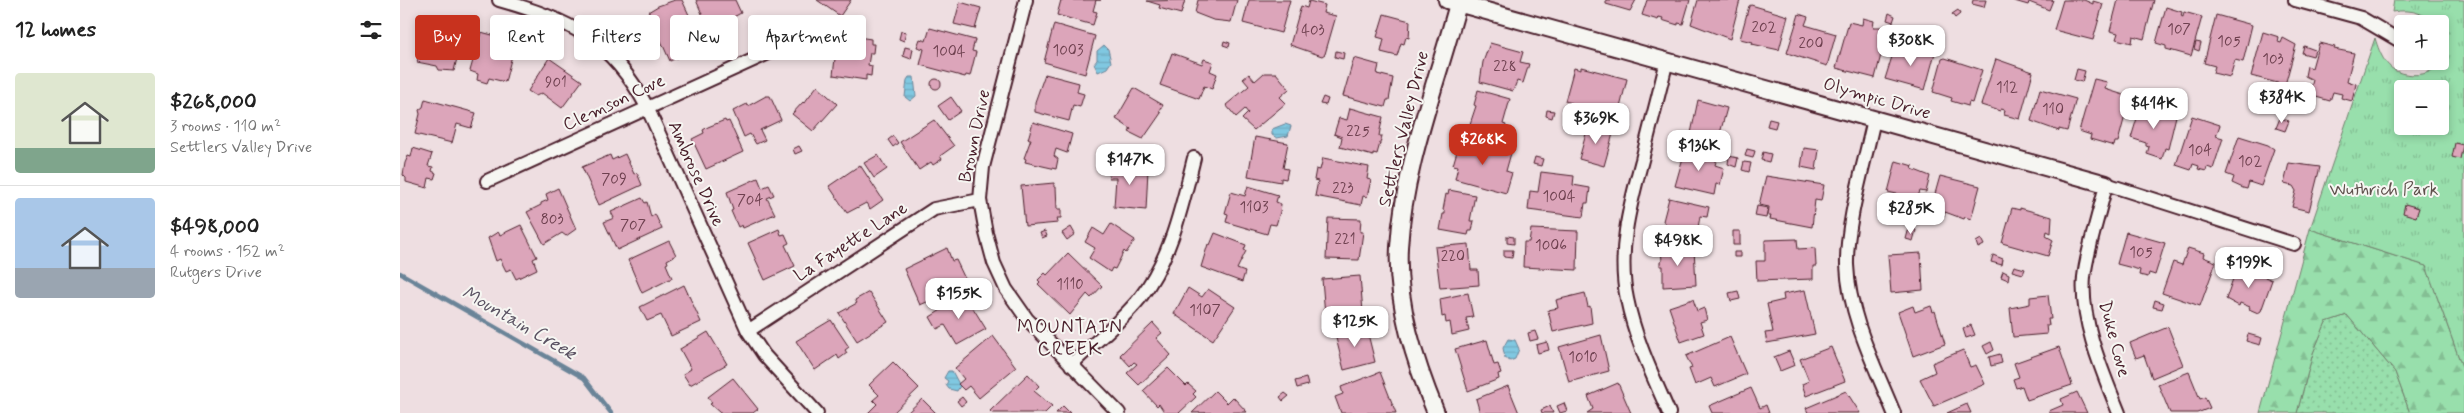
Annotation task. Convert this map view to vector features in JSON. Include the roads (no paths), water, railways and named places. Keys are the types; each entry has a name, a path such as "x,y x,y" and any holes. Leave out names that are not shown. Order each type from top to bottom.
{"street":[{"name":"Ambrose Drive","path":"499,0 535,10 571,25 592,40 625,73 646,107 748,331 764,355 817,413"},
{"name":"Brown Drive","path":"1026,0 986,151 980,200 994,263 1006,289 1027,318 1119,413"},
{"path":"2295,0 2361,18 2394,37"},
{"name":"Olympic Drive","path":"1455,1 2106,184 2294,244"},
{"name":"Settlers Valley Drive","path":"1436,413 1411,343 1402,292 1399,249 1410,176 1455,1"},
{"name":"Clemson Cove","path":"487,181 752,60"},
{"path":"1667,60 1631,203 1624,238 1623,265 1626,297 1633,323 1669,413"},
{"path":"1874,119 1857,194 1847,264 1852,299 1861,333 1894,413"},
{"path":"1071,365 1140,298 1156,274 1178,220 1194,158"},
{"name":"Duke Cove","path":"2106,184 2084,277 2086,308 2101,370 2119,413"},
{"name":"La Fayette Lane","path":"748,331 934,209 980,200"}],"water":[{"path":"1104,45 1108,49 1111,62 1107,68 1098,72 1094,64 1097,60 1097,51"},
{"path":"909,77 914,77 916,96 910,101 905,97"},
{"path":"1285,124 1291,126 1288,136 1277,138 1272,135 1272,129"},
{"path":"1508,339 1515,340 1519,349 1515,359 1510,361 1505,358 1503,348"},
{"path":"948,371 952,371 960,386 957,391 949,389 946,385 948,381 944,378"}],"waterway":[{"name":"Mountain Creek","path":"400,273 584,378 611,413"}],"district":[{"name":"MOUNTAIN CREEK","path":"1070,338"}],"park label":[{"name":"Wuthrich Park","path":"2384,190"}]}
